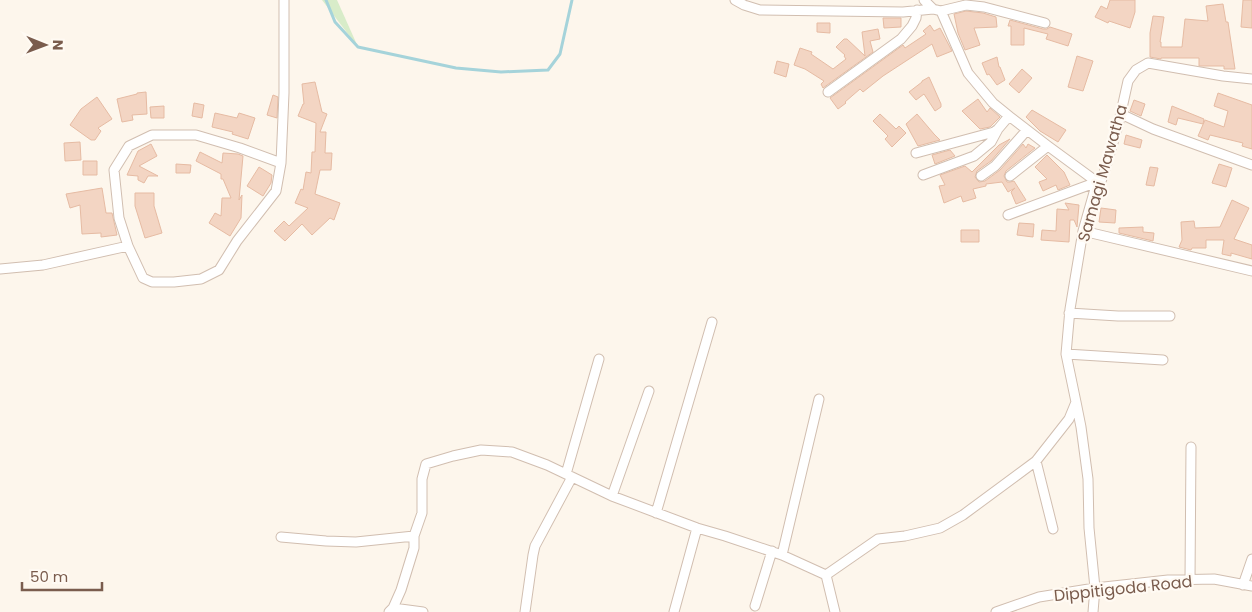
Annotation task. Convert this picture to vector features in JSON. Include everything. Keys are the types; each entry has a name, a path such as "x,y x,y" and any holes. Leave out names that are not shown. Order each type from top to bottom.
{"street":[{"path":"281,163 196,135 152,135 129,146 114,170 120,218 128,246 144,278 152,282 174,282 201,279 219,270 237,241 276,191 281,163 284,93 284,0"},
{"path":"735,0 760,10 894,12 937,10 966,5 984,7 1045,23"},
{"path":"924,0 937,10 968,73 994,103 1097,182"},
{"path":"828,92 901,40 912,26 917,10"},
{"name":"Samagi Mawatha","path":"1092,612 1095,588 1089,528 1088,478 1081,427 1066,354 1069,313 1083,231 1097,182 1101,181 1104,176 1128,81 1136,70 1148,64 1252,79"},
{"path":"1121,114 1153,129 1252,165"},
{"path":"923,175 974,156 991,142 998,129 1009,116"},
{"path":"916,153 994,132 998,129"},
{"path":"981,176 995,166 1028,130"},
{"path":"1010,176 1048,146"},
{"path":"1008,215 1097,182"},
{"path":"1083,231 1252,271"},
{"path":"0,269 43,266 128,246"},
{"path":"1069,313 1118,316 1170,316"},
{"path":"656,513 712,322"},
{"path":"1066,354 1163,360"},
{"path":"525,612 535,546 569,476 598,359"},
{"path":"612,496 649,391"},
{"path":"755,606 777,553 819,399"},
{"path":"826,575 878,539 904,536 940,528 963,515 1036,461 1069,419 1076,402"},
{"path":"1190,580 1191,448"},
{"path":"423,612 391,610 401,590 414,548 414,536 422,513 422,479 426,464 481,450 512,452 548,465 612,496 697,528 777,553 826,575"},
{"path":"1036,461 1053,529"},
{"path":"674,612 697,528"},
{"path":"281,537 356,542 414,536"},
{"path":"1248,585 1252,559"},
{"path":"826,575 835,612"},
{"name":"Dippitigoda Road","path":"996,612 1039,597 1095,588 1168,580 1214,579 1248,585"}],"green space":[{"path":"322,0 337,0 358,47"}],"building":[{"path":"1110,0 1135,0 1135,12 1130,28 1109,21 1108,23 1095,17 1101,6 1107,9"},
{"path":"1243,0 1252,0 1252,28 1241,27"},
{"path":"1223,4 1226,22 1228,22 1235,69 1224,69 1224,66 1199,66 1199,58 1161,59 1150,57 1150,33 1153,16 1164,17 1161,47 1182,47 1185,19 1208,21 1206,6"},
{"path":"966,11 996,17 997,27 974,28 980,45 965,50 958,33 954,14"},
{"path":"883,18 901,18 901,27 884,28"},
{"path":"1010,20 1043,29 1050,27 1072,34 1068,46 1046,39 1048,34 1024,28 1024,45 1011,45 1011,26 1008,26"},
{"path":"817,23 830,23 830,33 817,32"},
{"path":"930,25 934,31 940,28 952,51 937,57 932,44 883,76 863,92 860,89 838,109 830,98 903,45 905,48 926,34 923,31"},
{"path":"878,29 880,39 870,41 873,52 823,88 821,84 824,81 805,69 794,65 800,48 812,52 811,54 833,69 846,59 845,55 836,47 844,39 847,39 865,56 862,32"},
{"path":"1077,56 1093,61 1083,91 1068,87"},
{"path":"997,57 1005,80 997,85 989,74 987,75 982,63"},
{"path":"777,61 789,64 786,77 774,73"},
{"path":"1022,69 1032,78 1019,93 1009,84"},
{"path":"929,77 941,104 941,107 935,111 924,94 916,100 909,92"},
{"path":"315,82 322,112 327,114 320,132 326,132 325,153 332,153 331,170 320,170 315,194 340,203 334,220 330,218 312,235 302,224 285,241 274,231 284,221 289,226 308,208 295,203 301,189 303,190 306,172 311,173 312,152 315,152 316,123 298,116 304,104 302,84"},
{"path":"146,92 147,114 132,115 133,120 122,122 117,99"},
{"path":"1218,93 1252,105 1252,149 1242,146 1243,143 1210,135 1208,140 1198,136 1205,120 1224,127 1228,111 1214,106"},
{"path":"273,95 278,97 277,118 267,115"},
{"path":"97,97 112,119 98,128 101,131 95,140 91,140 70,125 81,109"},
{"path":"978,99 987,112 990,108 1000,117 990,127 980,129 962,111"},
{"path":"1134,100 1145,104 1141,116 1130,111"},
{"path":"194,103 204,105 202,118 192,116"},
{"path":"164,106 164,118 151,118 150,107"},
{"path":"1172,106 1204,119 1203,124 1178,118 1176,125 1168,122"},
{"path":"1032,110 1066,130 1058,142 1040,131 1026,117"},
{"path":"215,113 237,118 239,113 255,118 248,139 232,134 233,132 212,127"},
{"path":"880,114 896,129 899,126 906,133 892,147 885,139 888,136 873,121"},
{"path":"917,114 940,140 918,146 906,124"},
{"path":"1126,135 1142,140 1140,148 1124,144"},
{"path":"1010,139 991,161 977,171 975,177 979,182 985,181 1000,170 1023,144 1026,148 1028,144 1035,148 1006,171 1004,176 1007,182 1014,181 1026,200 1016,204 1011,192 1015,188 1008,192 1002,182 986,184 986,186 973,189 976,198 963,202 961,196 944,203 939,186 945,185 940,175 965,166 972,172 999,145"},
{"path":"80,142 81,160 65,161 64,143"},
{"path":"151,144 157,156 139,166 158,176 148,176 144,183 138,180 138,176 127,175 138,151"},
{"path":"950,150 955,156 935,164 932,155"},
{"path":"200,152 222,163 223,153 243,156 239,200 242,195 241,218 230,236 209,223 215,213 221,216 222,198 231,198 223,179 221,179 221,174 196,161"},
{"path":"1047,155 1064,172 1070,185 1058,190 1056,185 1043,191 1039,182 1047,179 1035,167"},
{"path":"83,161 97,161 97,175 83,175"},
{"path":"176,164 191,165 190,173 176,173"},
{"path":"1219,164 1232,168 1226,187 1212,183"},
{"path":"259,167 272,175 271,183 263,196 247,186"},
{"path":"1150,167 1158,168 1154,186 1146,185"},
{"path":"102,188 106,213 112,213 117,235 101,237 101,233 82,234 80,205 70,208 66,194"},
{"path":"135,193 154,193 154,206 162,233 145,238 135,206"},
{"path":"1232,200 1249,208 1234,239 1252,245 1252,259 1231,253 1231,256 1222,254 1224,240 1206,240 1206,248 1192,248 1191,250 1179,247 1182,240 1181,222 1194,221 1195,228 1220,227"},
{"path":"1065,203 1079,205 1077,227 1074,220 1070,220 1069,242 1041,240 1042,230 1056,231 1057,209 1069,210"},
{"path":"1101,208 1116,210 1115,223 1099,222"},
{"path":"1019,223 1034,224 1033,237 1017,235"},
{"path":"1143,227 1143,232 1154,233 1153,241 1119,233 1119,228"},
{"path":"961,230 979,230 979,242 961,242"}],"waterway":[{"path":"326,0 335,22 358,47 456,68 501,72 548,70 560,54 572,0"}]}
